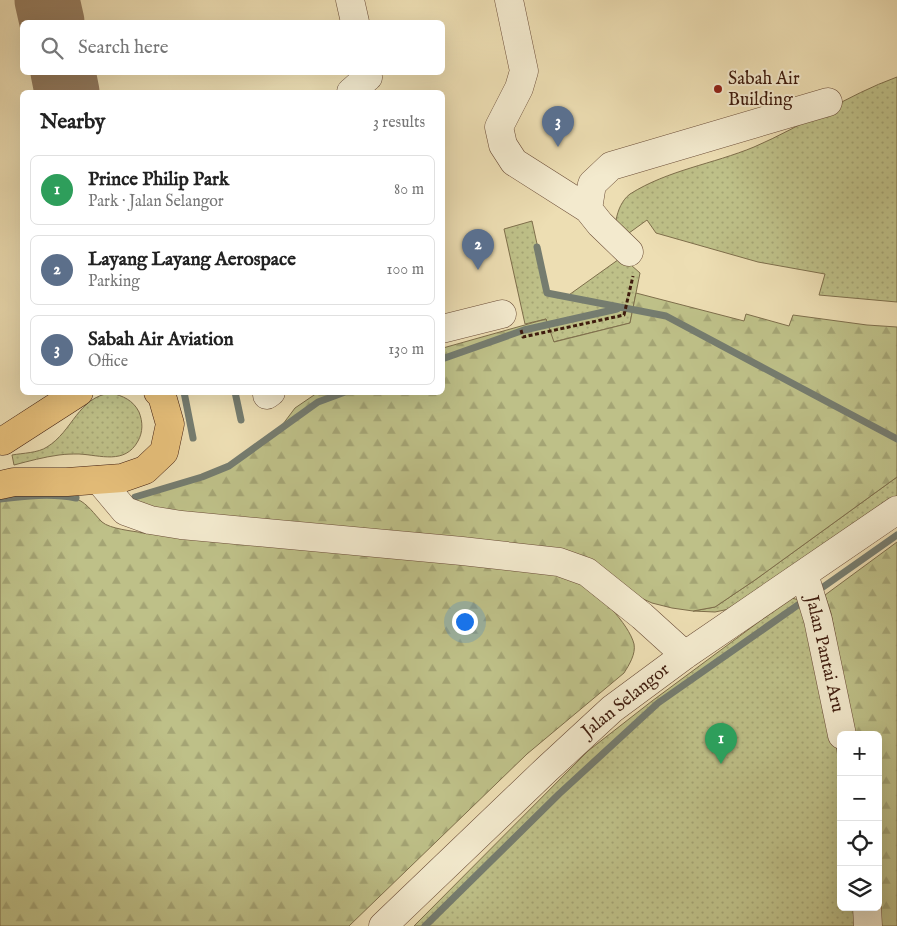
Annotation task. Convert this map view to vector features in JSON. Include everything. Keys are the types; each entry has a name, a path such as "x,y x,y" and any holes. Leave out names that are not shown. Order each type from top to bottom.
{"main road":[{"path":"4,441 74,395"},
{"path":"0,485 14,482 67,482 122,478 145,470 164,452 170,424 161,395"}],"street":[{"path":"350,0 355,20"},
{"path":"509,0 524,71 519,88 500,127 504,145 514,162 588,209 631,263"},
{"path":"353,90 368,77 367,75"},
{"path":"588,209 592,184 611,166 828,102"},
{"path":"445,328 502,314"},
{"path":"99,480 125,511 150,520 210,528 462,551 559,562 587,572 642,616 685,655"},
{"name":"Jalan Selangor","path":"383,926 546,769 612,709 685,655 897,510"},
{"name":"Jalan Pantai Aru","path":"804,574 818,620 841,731"},
{"path":"867,911 868,926"}],"path":[{"path":"523,337 624,315 627,304 631,263"}],"green space":[{"path":"897,77 897,302 819,295 825,274 758,262 656,233 647,220 629,233 620,227 616,220 619,209 625,199 645,186 675,173 754,147 860,93"},
{"path":"532,221 548,294 566,297 622,257 640,273 630,323 553,342 546,319 525,324 504,229"},
{"path":"636,293 744,321 746,314 789,326 793,315 897,327 897,477 715,607 693,611 652,603 628,592 602,573 160,512 136,505 135,497 202,477 229,466 277,432 295,408 314,395 445,395 445,347 546,319 554,342 630,323"},
{"path":"118,395 124,397 137,408 142,427 140,438 133,448 119,456 112,457 79,454 62,455 14,465 12,455 35,452 47,447 56,440 83,408 100,396"},
{"path":"897,477 897,497 734,608 715,612 693,611 715,607"},
{"path":"58,495 72,497 91,509 102,522 110,526 144,533 546,571 580,582 603,600 626,627 631,636 634,644 633,655 624,673 527,754 349,926 0,926 0,499"},
{"path":"897,542 897,926 875,926 877,911 882,911 882,731 853,731 831,613 825,595"},
{"path":"791,598 800,600 806,607 837,751 837,911 857,911 858,926 414,926 588,751"}],"waterway":[{"path":"537,247 547,293 666,316 897,439"},
{"path":"445,358 524,330 617,309"},
{"path":"185,395 193,438"},
{"path":"236,395 241,420"},
{"path":"135,497 202,477 229,466 318,402 337,395"},
{"path":"0,499 48,495 76,498"},
{"path":"816,592 897,535"},
{"path":"425,926 559,794 658,703 805,600"}],"taxiway":[{"path":"47,0 52,20"},
{"path":"64,75 67,90"}],"place":[{"name":"Sabah Air Building","path":"718,89"},
{"name":"Sabah Air Aviation","path":"558,147"},
{"name":"Layang Layang Aerospace","path":"478,270"},
{"name":"Prince Philip Park","path":"721,764"}]}
